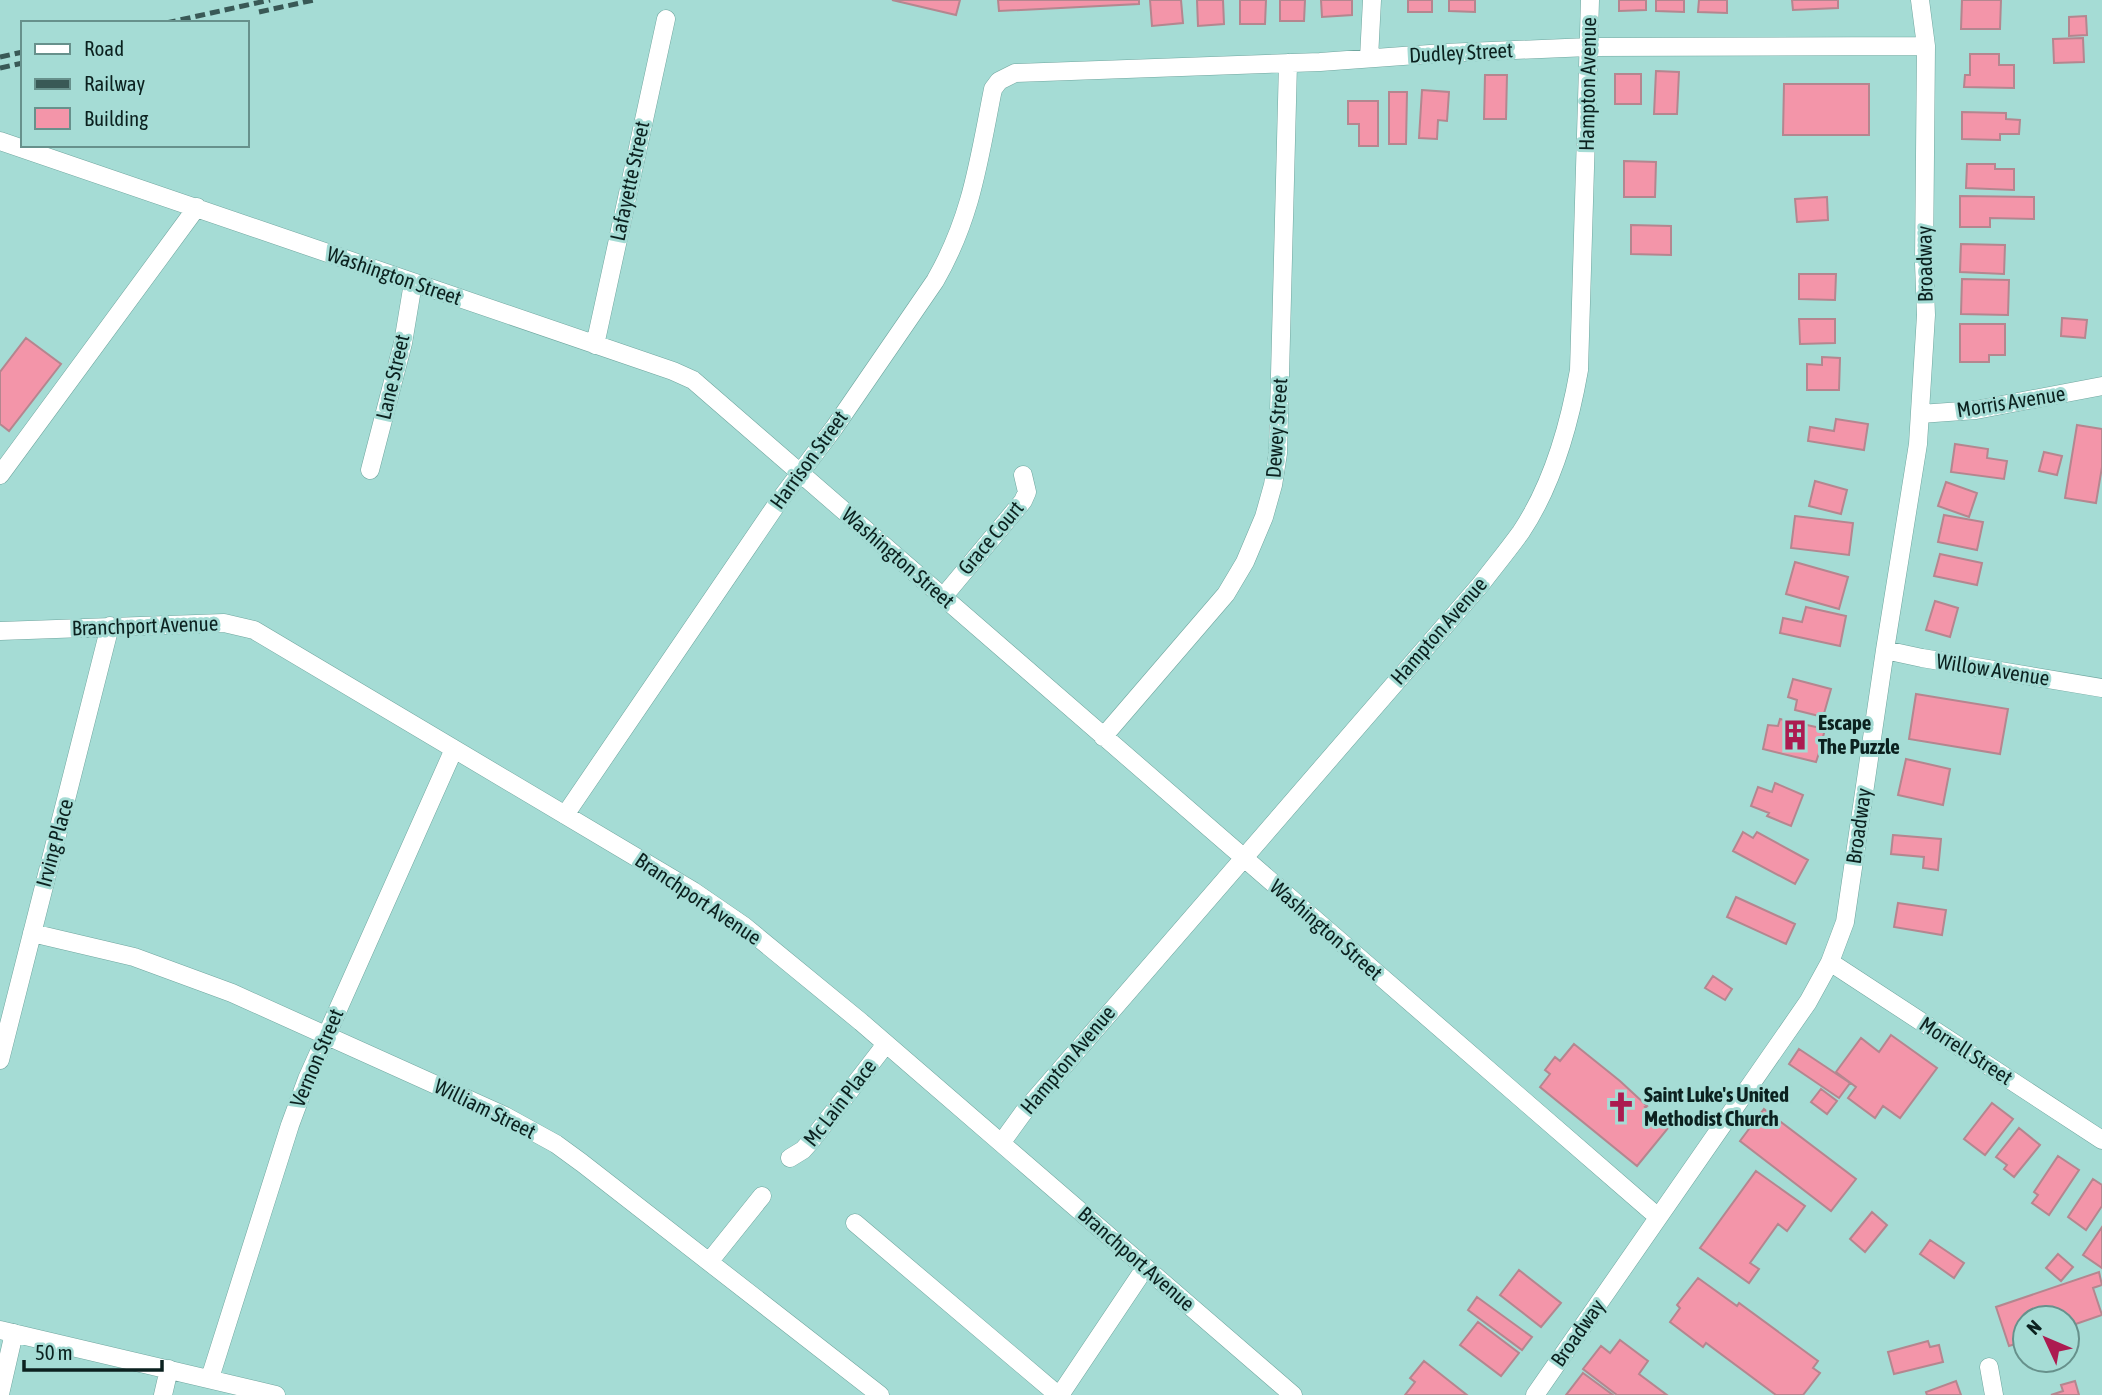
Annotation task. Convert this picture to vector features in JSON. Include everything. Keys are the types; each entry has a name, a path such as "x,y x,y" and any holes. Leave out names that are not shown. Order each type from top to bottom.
{"street":[{"path":"1369,58 1371,0"},
{"name":"Hampton Avenue","path":"1002,1142 1023,1113 1481,584 1520,533 1550,478 1564,435 1579,370 1590,0"},
{"name":"Broadway","path":"1537,1394 1808,1002 1830,962 1848,909 1918,444 1926,315 1926,46 1920,0"},
{"name":"Lafayette Street","path":"595,345 666,19"},
{"name":"Dudley Street","path":"999,81 1016,73 1288,63 1589,47 1926,46"},
{"name":"Dewey Street","path":"1104,737 1226,594 1245,562 1264,517 1273,485 1279,439 1288,63"},
{"name":"Harrison Street","path":"565,815 771,512 842,417 950,256 970,204 993,89 999,81"},
{"name":"Washington Street","path":"0,141 693,380 1658,1217"},
{"path":"0,475 197,207"},
{"name":"Lane Street","path":"370,470 402,343 413,283"},
{"name":"Morris Avenue","path":"1920,414 1976,410 2102,386"},
{"name":"Grace Court","path":"943,597 1023,501 1027,492 1023,475"},
{"name":"Branchport Avenue","path":"0,631 224,623 254,630 693,891 744,926 1002,1142 1293,1395"},
{"name":"Irving Place","path":"0,1060 110,626"},
{"name":"Willow Avenue","path":"1885,650 2102,688"},
{"name":"Vernon Street","path":"210,1378 290,1125 325,1036 454,749"},
{"name":"William Street","path":"32,933 134,957 232,993 505,1116 556,1144 880,1395"},
{"name":"Morrell Street","path":"1830,962 2102,1140"},
{"name":"Mc Lain Place","path":"790,1158 811,1141 886,1044"},
{"path":"709,1262 762,1196"},
{"path":"855,1223 1059,1395 1145,1268"},
{"path":"0,1394 7,1331 276,1395"},
{"path":"1989,1367 1994,1395"},
{"path":"163,1395 169,1368"}],"building":[{"path":"892,0 960,0 956,15"},
{"path":"998,0 1139,0 1139,4 999,11"},
{"path":"1150,0 1181,0 1183,23 1152,26"},
{"path":"1197,0 1223,0 1224,24 1198,26"},
{"path":"1240,0 1266,0 1265,24 1240,24"},
{"path":"1280,0 1305,0 1304,21 1280,21"},
{"path":"1321,0 1352,0 1352,15 1322,17"},
{"path":"1408,0 1432,0 1432,12 1408,12"},
{"path":"1449,0 1475,0 1475,12 1449,11"},
{"path":"1619,0 1646,0 1646,10 1619,11"},
{"path":"1656,0 1684,0 1684,12 1656,11"},
{"path":"1699,0 1727,0 1727,13 1698,12"},
{"path":"1792,0 1838,0 1838,8 1793,10"},
{"path":"1962,0 2001,0 2000,29 1961,29"},
{"path":"2086,16 2087,35 2069,36 2069,17"},
{"path":"2083,38 2084,62 2054,63 2053,39"},
{"path":"1970,54 1999,54 1999,65 2014,65 2014,88 1964,87 1965,75 1970,75"},
{"path":"1656,71 1679,72 1677,114 1654,114"},
{"path":"1615,74 1641,74 1641,104 1615,104"},
{"path":"1485,75 1507,75 1506,119 1484,119"},
{"path":"1784,84 1869,84 1869,135 1783,135"},
{"path":"1422,90 1449,92 1447,121 1438,120 1437,139 1419,138"},
{"path":"1389,92 1407,92 1406,144 1389,144"},
{"path":"1348,101 1378,101 1378,146 1359,146 1359,124 1348,124"},
{"path":"1962,112 2006,113 2006,119 2020,120 2019,134 2000,134 2000,140 1962,139"},
{"path":"1624,161 1656,162 1655,197 1624,197"},
{"path":"1967,164 1995,164 1995,169 2014,169 2014,190 1966,188"},
{"path":"1960,196 2034,197 2034,219 1990,218 1990,227 1960,227"},
{"path":"1827,197 1828,220 1797,222 1795,199"},
{"path":"1631,225 1671,226 1671,255 1631,254"},
{"path":"1961,244 2005,245 2004,274 1960,272"},
{"path":"1799,274 1836,274 1835,300 1799,299"},
{"path":"1962,279 2009,280 2008,315 1961,314"},
{"path":"2062,318 2087,320 2085,338 2061,336"},
{"path":"1799,319 1835,319 1835,343 1800,344"},
{"path":"1960,324 2005,324 2005,355 1989,355 1989,362 1960,362"},
{"path":"26,338 61,364 9,431 0,424 0,372"},
{"path":"1822,357 1840,358 1839,390 1807,390 1807,364 1822,365"},
{"path":"1836,419 1868,424 1864,450 1808,441 1810,427 1834,431"},
{"path":"2077,425 2102,429 2102,467 2096,503 2065,498"},
{"path":"1955,444 1988,449 1987,458 2007,461 2004,479 1951,472"},
{"path":"2044,452 2062,456 2057,475 2039,471"},
{"path":"1815,481 1847,490 1841,514 1809,506"},
{"path":"1946,482 1977,493 1969,517 1938,506"},
{"path":"1944,515 1983,522 1977,550 1938,542"},
{"path":"1795,516 1853,523 1849,555 1791,548"},
{"path":"1940,554 1982,563 1977,585 1934,576"},
{"path":"1795,562 1848,577 1839,609 1786,594"},
{"path":"1935,601 1958,608 1950,637 1926,630"},
{"path":"1806,607 1846,616 1840,646 1780,633 1783,618 1802,622"},
{"path":"1793,679 1831,689 1823,717 1795,710 1797,700 1788,697"},
{"path":"1916,694 2008,709 2000,754 1909,739"},
{"name":"Escape The Puzzle","path":"1780,719 1825,729 1822,741 1827,743 1824,751 1820,750 1816,762 1763,749 1768,725 1778,726"},
{"path":"1906,759 1950,769 1943,805 1898,795"},
{"path":"1775,783 1803,795 1791,826 1751,806 1758,787 1772,792"},
{"path":"1743,832 1753,838 1757,832 1808,860 1795,884 1733,851"},
{"path":"1893,835 1941,839 1938,870 1923,868 1924,857 1891,854"},
{"path":"1736,897 1795,924 1786,944 1727,917"},
{"path":"1898,903 1946,910 1942,935 1894,927"},
{"path":"1713,976 1732,989 1725,1000 1705,988"},
{"path":"1891,1035 1937,1068 1900,1118 1883,1106 1875,1118 1848,1098 1856,1087 1836,1072 1861,1038 1879,1052"},
{"path":"1574,1044 1620,1081 1669,1127 1637,1166 1540,1087 1550,1074 1545,1070 1555,1057 1560,1061"},
{"path":"1799,1049 1850,1083 1839,1098 1789,1064"},
{"path":"1821,1089 1837,1101 1827,1114 1811,1102"},
{"path":"1992,1103 2013,1119 1985,1155 1964,1139"},
{"path":"1764,1109 1856,1179 1831,1211 1740,1141"},
{"path":"2019,1128 2040,1145 2014,1177 2004,1169 2007,1165 1996,1157"},
{"path":"2058,1156 2079,1170 2049,1215 2032,1203 2038,1195 2034,1192"},
{"path":"1756,1171 1805,1206 1787,1231 1778,1224 1750,1263 1759,1269 1749,1283 1700,1248"},
{"path":"2093,1179 2102,1185 2102,1206 2086,1230 2068,1217"},
{"path":"1872,1212 1887,1225 1865,1252 1850,1239"},
{"path":"2102,1227 2102,1268 2083,1255"},
{"path":"1930,1240 1964,1263 1954,1278 1920,1254"},
{"path":"2058,1254 2073,1267 2061,1281 2046,1268"},
{"path":"1519,1270 1561,1303 1541,1327 1500,1295"},
{"path":"2099,1272 2102,1285 2093,1288 2102,1315 2081,1322 2081,1304 2011,1304 2009,1346 1996,1307"},
{"path":"1698,1278 1737,1306 1739,1303 1818,1361 1813,1368 1820,1373 1803,1395 1776,1395 1706,1343 1703,1347 1670,1322 1680,1308 1677,1305"},
{"path":"1477,1297 1532,1337 1522,1350 1468,1310"},
{"path":"1478,1322 1519,1353 1501,1376 1460,1345"},
{"path":"1620,1340 1648,1361 1639,1374 1667,1395 1617,1395 1583,1369 1601,1346 1610,1353"},
{"path":"1928,1341 1930,1347 1939,1345 1943,1362 1894,1374 1888,1352"},
{"path":"1424,1361 1467,1395 1405,1395 1415,1382 1410,1378"},
{"path":"1583,1373 1613,1395 1566,1395"},
{"path":"1956,1381 1961,1395 1927,1395 1926,1392"},
{"path":"2075,1381 2079,1395 2051,1395 2063,1391 2061,1385"}],"railway":[{"path":"175,21 270,0"},
{"path":"259,12 314,0"},
{"path":"0,57 21,52"},
{"path":"0,68 21,63"}],"place":[{"name":"Escape The Puzzle","path":"1795,735"},
{"name":"Saint Luke's United Methodist Church","path":"1621,1107"}]}
